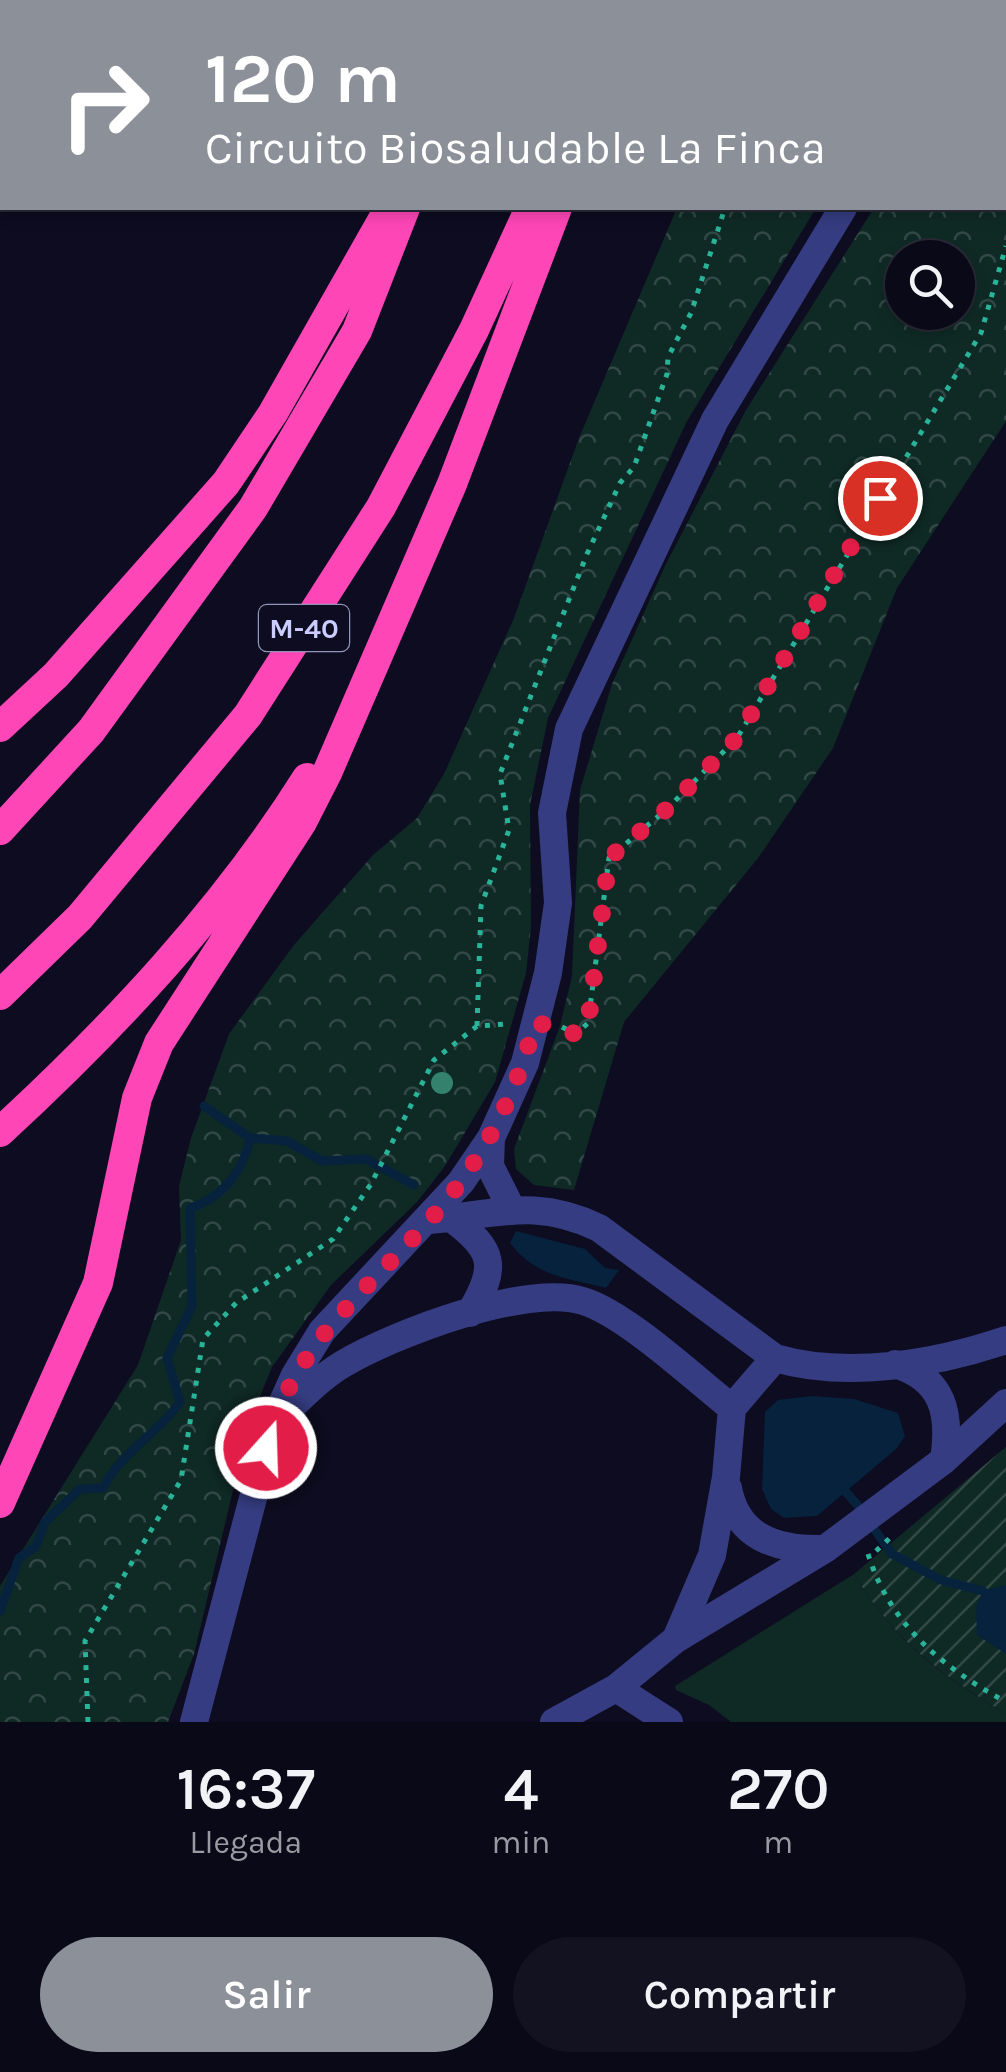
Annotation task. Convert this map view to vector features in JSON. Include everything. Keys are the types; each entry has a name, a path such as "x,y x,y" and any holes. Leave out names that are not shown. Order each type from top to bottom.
{"highway":[{"path":"0,727 56,675 226,482 273,413 389,210"},
{"path":"0,830 91,732 253,508 358,331 404,210"},
{"name":"M-40","path":"0,994 80,917 248,715 381,507 474,330 529,210"},
{"path":"0,1503 98,1282 137,1098 159,1043 302,822 452,484 556,210"},
{"path":"0,1132 132,1004 224,892 297,794 364,686"}],"street":[{"path":"194,1722 272,1426 295,1374 346,1304 440,1219 491,1138 525,1063 558,904 552,813 570,729 714,420 842,210"},
{"path":"491,1138 490,1166 512,1210"},
{"path":"440,1219 547,1208 599,1228 775,1358 807,1368 842,1370 894,1363 1006,1340"},
{"path":"440,1219 482,1242 488,1256 489,1272 470,1313"},
{"path":"272,1426 328,1375 375,1349 526,1296 584,1301 599,1307 732,1408"},
{"path":"346,1304 347,1318 356,1334 375,1349"},
{"path":"676,1639 712,1555 726,1477 732,1408 775,1358"},
{"path":"894,1363 913,1369 937,1390 948,1429 944,1460"},
{"path":"554,1722 616,1688 676,1639 825,1548 944,1460 1006,1403"},
{"path":"726,1477 740,1523 752,1534 796,1550 825,1548"},
{"path":"616,1688 669,1722"}],"path":[{"path":"478,1026 481,906 509,830 500,774 587,554 620,482 634,467 667,374 668,357 691,312 723,210"},
{"path":"88,1722 85,1642 180,1480 191,1422 192,1382 203,1339 236,1303 333,1239 371,1184 434,1060 478,1026 535,1022 576,1034 588,1024 609,858 668,808 737,738 981,333 1006,246"},
{"path":"876,1551 894,1536"},
{"path":"868,1554 892,1610 931,1654 1006,1702"}],"green space":[{"path":"676,210 815,210 687,421 548,718 530,805 531,927 526,973 495,1082 445,1166 417,1202 331,1285 272,1367 249,1423 194,1654 168,1722 0,1722 0,1586 138,1365 181,1240 179,1186 191,1138 229,1034 294,945 373,855 417,818 444,774 514,618 579,438"},
{"path":"873,210 1006,210 1006,421 897,588 833,748 758,858 624,1022 574,1190 534,1185 516,1169 514,1149 560,1026 572,976 580,790 612,684 665,566 746,410"},
{"path":"1006,1447 1006,1714 921,1655 886,1619 854,1574"},
{"path":"854,1574 886,1619 920,1655 1006,1714 1006,1722 731,1722 709,1705 676,1690 675,1686"}],"water":[{"path":"516,1231 585,1249 605,1268 619,1270 606,1288 542,1270 510,1243"},
{"path":"812,1396 854,1399 898,1413 905,1436 896,1449 817,1516 784,1518 771,1509 762,1489 765,1412 778,1400"},
{"path":"1006,1585 1006,1654 977,1635 976,1607 983,1591"}],"waterway":[{"path":"204,1106 250,1138"},
{"path":"0,1611 19,1558 36,1546 45,1522 80,1489 103,1488 119,1464 180,1402 167,1358 192,1306 190,1208 230,1182 243,1161 250,1138 287,1141 322,1161 366,1159 414,1185"},
{"path":"839,1484 860,1508"},
{"path":"872,1526 892,1554 941,1580 983,1591 1006,1612"}],"route":[{"path":"266,1448 295,1374 322,1332 366,1282 430,1220 491,1138 525,1063 535,1022 560,1026 576,1034 588,1024 609,858 668,808 737,738 880,498"}]}
